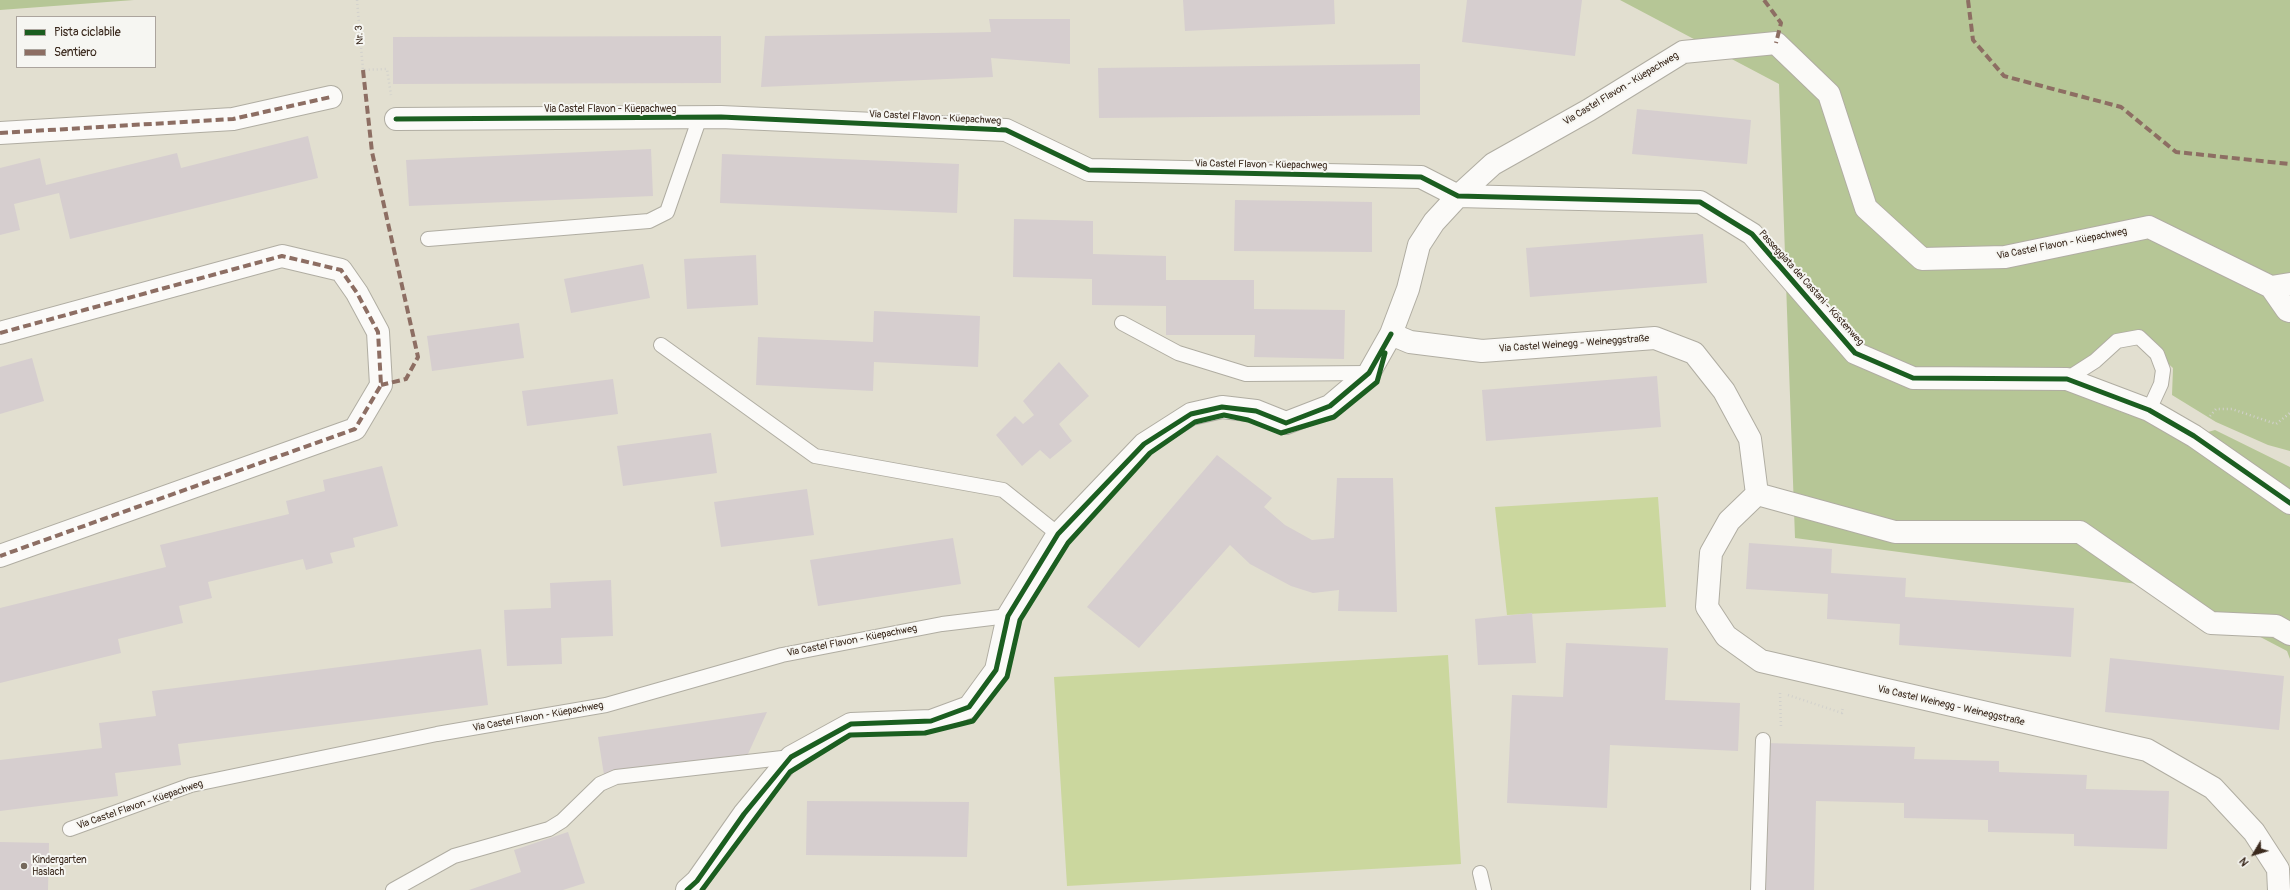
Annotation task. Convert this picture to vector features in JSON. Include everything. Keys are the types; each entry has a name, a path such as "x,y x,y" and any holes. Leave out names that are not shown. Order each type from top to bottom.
{"street":[{"name":"Via Castel Flavon - Küepachweg","path":"687,890 697,881 744,814 791,757 851,724 931,721 969,707 996,670 1008,616 1058,534 1144,444 1191,414 1222,407 1256,411 1286,423 1330,406 1370,373 1391,334 1408,288 1419,245 1434,222 1458,196 1493,164 1589,110 1683,52 1776,43 1829,94 1866,208 1922,259 2005,257 2148,227 2280,286"},
{"path":"0,133 233,118 331,97"},
{"name":"Via Castel Flavon - Küepachweg","path":"396,119 700,117 1006,130 1089,170 1421,177 1458,196"},
{"name":"Passeggiata dei Castani - Köstenweg","path":"1458,196 1700,202 1752,234 1855,353 1914,378 2067,379 2149,410 2194,436 2290,503"},
{"path":"0,333 282,256 341,270 357,293 378,332 381,385 355,429 0,556"},
{"path":"2280,286 2287,310 2290,311"},
{"name":"Via Castel Weinegg - Weineggstraße","path":"1391,334 1410,342 1482,351 1655,338 1694,353 1724,391 1750,439 1757,494 1729,521 1711,553 1707,607 1726,636 1761,661 2147,750 2213,788 2254,832 2278,869 2279,890"},
{"path":"1757,494 1895,532 2080,532 2211,623 2276,626 2290,634"}],"lane":[{"path":"428,239 649,221 667,212 700,117"},
{"path":"1122,323 1178,352 1246,374 1370,373"},
{"path":"2067,379 2094,361 2117,341 2139,337 2157,354 2163,370 2160,384 2149,410"},
{"path":"661,345 815,456 1003,490 1058,534"},
{"name":"Via Castel Flavon - Küepachweg","path":"70,829 191,785 437,734 606,705 782,654 942,624 1008,616"},
{"path":"1758,890 1763,740"},
{"path":"394,890 454,856 549,829 562,821 600,784 616,777 791,757"},
{"path":"1480,874 1484,890"}],"path":[{"path":"2194,436 2216,409 2232,409 2276,424 2290,413"},
{"path":"1763,740 1782,741 1778,692 1842,713 1848,682"}],"green space":[{"path":"0,0 134,0 0,10"},
{"path":"1620,0 2290,0 2290,451 2268,445 2216,422 2172,395 2173,368 2139,337 2117,341 2067,379 2085,394 2121,412 2150,417 2194,436 2215,430 2290,467 2290,659 2287,651 2167,588 1795,538 1779,84"},
{"path":"1658,497 1666,607 1507,615 1495,507"},
{"path":"1448,655 1461,864 1067,886 1054,677"}],"building":[{"path":"1183,0 1334,0 1335,24 1185,31"},
{"path":"1467,0 1582,0 1575,56 1462,42"},
{"path":"989,19 1070,19 1070,64 991,58 993,77 761,87 765,36 991,32"},
{"path":"721,36 721,83 393,84 393,37"},
{"path":"1420,64 1420,115 1099,118 1098,68"},
{"path":"1637,109 1751,120 1747,164 1632,154"},
{"path":"308,136 318,178 70,239 59,193 14,204 20,230 0,235 0,168 40,158 46,185 177,153 181,168"},
{"path":"651,149 653,196 409,206 406,160"},
{"path":"722,154 959,164 957,213 720,203"},
{"path":"1235,200 1372,202 1372,252 1234,251"},
{"path":"1014,219 1093,221 1093,254 1166,256 1166,280 1254,280 1254,309 1345,310 1344,359 1254,357 1255,335 1166,335 1166,306 1092,305 1092,279 1013,277"},
{"path":"1703,234 1707,283 1530,297 1526,248"},
{"path":"756,255 758,305 687,309 684,259"},
{"path":"643,264 650,298 571,313 564,279"},
{"path":"874,311 980,316 978,367 874,362 873,391 756,385 758,337 873,342"},
{"path":"519,323 524,358 432,371 427,336"},
{"path":"32,358 44,401 0,414 0,367"},
{"path":"1059,362 1089,396 1059,424 1072,441 1050,459 1040,450 1022,466 996,435 1015,416 1023,424 1034,415 1023,401"},
{"path":"1657,376 1661,427 1486,441 1482,390"},
{"path":"613,379 618,414 527,426 522,391"},
{"path":"711,433 717,473 623,486 617,446"},
{"path":"1217,455 1272,498 1264,507 1285,525 1312,540 1334,538 1337,478 1393,478 1397,612 1338,611 1339,590 1313,593 1291,586 1250,564 1230,545 1139,648 1087,607"},
{"path":"382,466 398,526 353,538 355,547 330,553 333,563 306,570 303,559 208,582 212,598 179,606 183,623 118,639 121,653 0,683 0,608 166,567 160,545 289,514 286,501 325,491 323,480"},
{"path":"807,489 814,535 721,547 714,502"},
{"path":"953,538 961,584 818,606 810,560"},
{"path":"1749,543 1832,549 1831,573 1906,578 1905,597 2074,608 2071,657 1899,645 1900,624 1827,619 1828,594 1746,589"},
{"path":"611,580 613,636 561,638 562,664 507,666 504,610 551,608 550,583"},
{"path":"1532,613 1536,663 1478,665 1475,619"},
{"path":"1566,643 1668,648 1665,700 1740,703 1738,751 1610,745 1607,808 1507,803 1512,695 1563,697"},
{"path":"481,649 488,705 178,744 181,765 115,773 118,796 0,811 0,760 102,748 99,723 156,716 152,691"},
{"path":"2110,658 2284,676 2279,730 2105,712"},
{"path":"767,712 748,754 604,775 598,737"},
{"path":"1765,743 1915,747 1914,759 1999,761 1999,772 2087,775 2086,789 2169,791 2167,849 2074,846 2074,834 1988,832 1988,820 1904,818 1904,803 1816,801 1814,890 1762,890"},
{"path":"807,801 969,802 967,857 806,855"},
{"path":"568,832 585,883 563,890 469,890 521,872 514,850"},
{"name":"Kindergarten Haslach","path":"0,842 49,843 48,890 0,890"}],"marked path":[{"path":"1764,0 1781,23 1776,43"},
{"path":"1968,0 1973,40 2004,76 2121,107 2176,152 2290,164"},
{"path":"363,70 372,152 418,357 406,379 381,385"},
{"path":"0,133 233,119 331,97"},
{"path":"0,333 282,256 341,270 357,293 378,332 381,385 355,429 0,556"}],"cycle path":[{"path":"396,119 721,117 1006,130 1089,170 1421,177 1458,196 1700,202 1752,234 1855,353 1913,378 2067,379 2149,410 2194,436 2290,503"},
{"path":"687,890 697,881 744,814 791,757 851,724 931,721 969,707 996,670 1008,616 1058,534 1144,444 1191,414 1222,407 1256,411 1286,423 1330,406 1369,373 1391,334"},
{"path":"702,890 790,772 850,735 925,733 973,721 1007,677 1020,620 1068,543 1150,453 1195,422 1224,415 1248,420 1281,433 1334,417 1377,382 1385,353"}],"place":[{"name":"Kindergarten Haslach","path":"24,866"}]}
